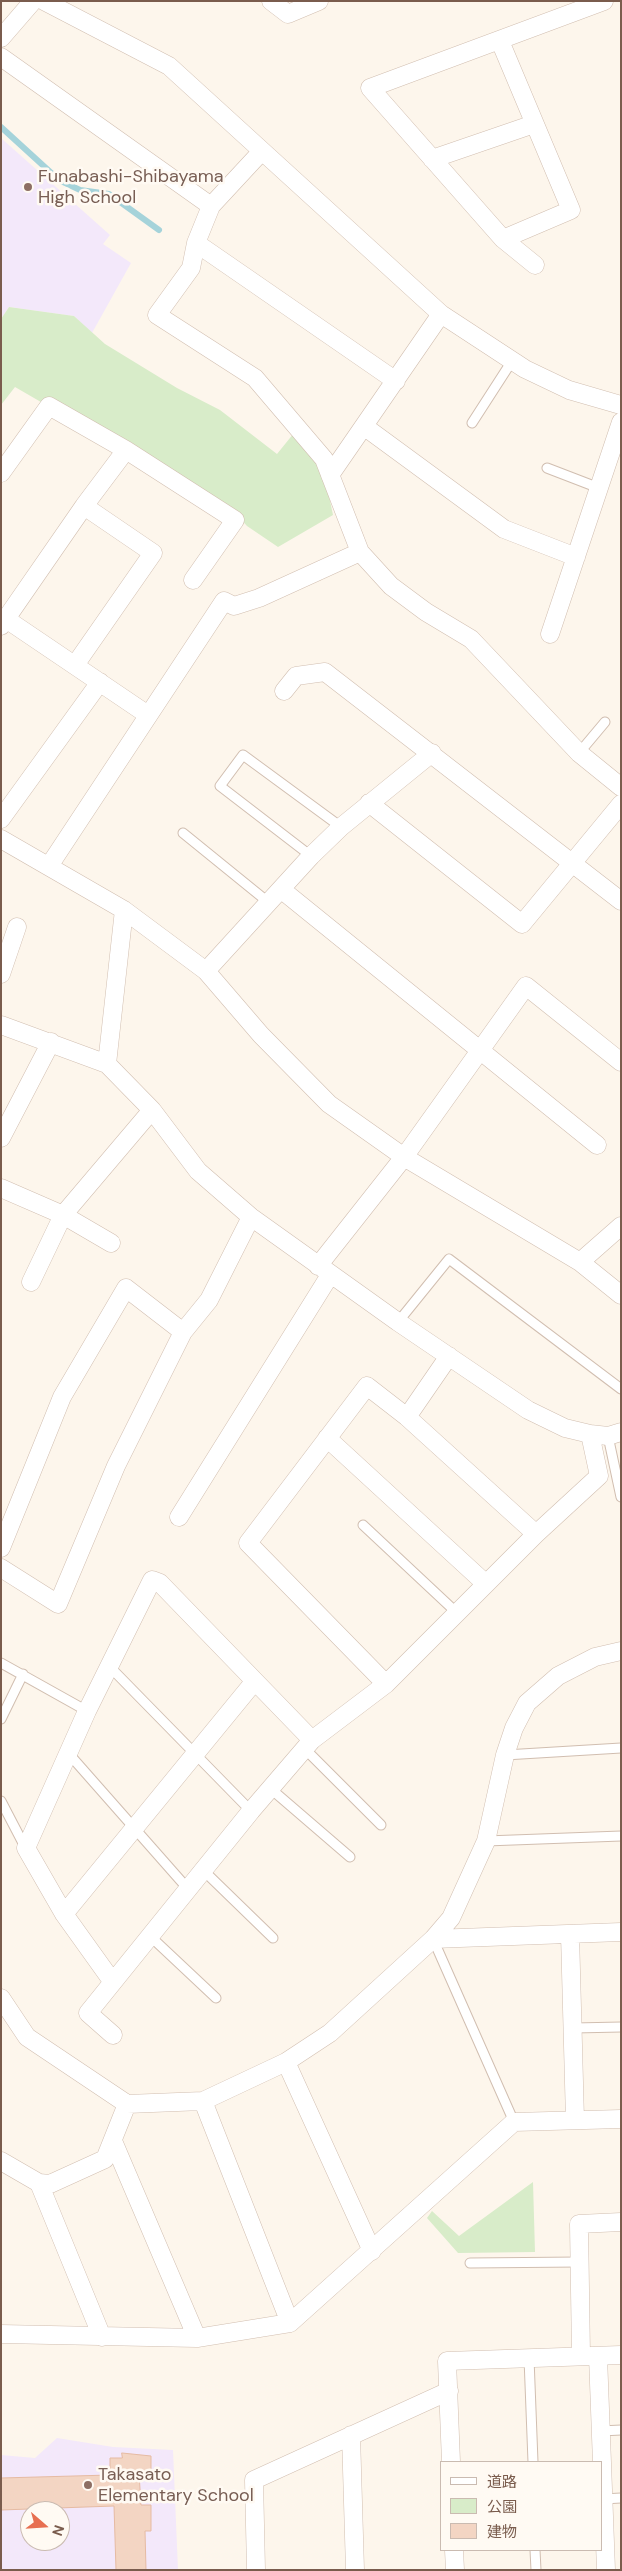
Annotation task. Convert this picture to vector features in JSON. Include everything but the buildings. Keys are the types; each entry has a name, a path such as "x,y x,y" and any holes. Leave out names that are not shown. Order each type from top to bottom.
{"street":[{"path":"1,38 33,1"},
{"path":"44,1 169,66 441,314 512,361 569,390 621,406"},
{"path":"271,1 288,14 319,1"},
{"path":"535,265 503,239 370,88 604,1"},
{"path":"500,41 571,210 503,239"},
{"path":"1,57 211,206"},
{"path":"432,158 534,124"},
{"path":"262,151 211,206 196,243 191,268 157,315 255,378 324,459 360,552 391,586 426,612 471,639 579,753 621,787"},
{"path":"196,243 396,381"},
{"path":"330,475 365,427 441,314"},
{"path":"1,473 48,406 126,450 235,520 193,580"},
{"path":"550,634 621,422"},
{"path":"365,427 504,529 576,557"},
{"path":"126,450 5,614 148,715"},
{"path":"75,665 153,553 84,506"},
{"path":"49,866 224,601 234,606 259,598 360,552"},
{"path":"284,691 296,676 325,672 621,901"},
{"path":"1,819 100,682"},
{"path":"206,971 268,902 282,890 311,856 341,827 432,753"},
{"path":"369,804 522,924 621,804"},
{"path":"1,839 124,910 206,971 261,1035 329,1104 404,1157 580,1262 621,1295"},
{"path":"282,890 597,1145"},
{"path":"107,1064 124,910"},
{"path":"1,974 18,927"},
{"path":"179,1517 324,1270 526,986 621,1062"},
{"path":"1,1026 51,1042 107,1064 152,1110 198,1171 252,1217 398,1322 528,1410 566,1428 590,1434 614,1434"},
{"path":"1,1138 51,1042"},
{"path":"31,1282 63,1215 152,1110"},
{"path":"1,1188 63,1215 111,1243"},
{"path":"1,1568 58,1604 116,1466 183,1332 209,1300 252,1217"},
{"path":"580,1262 621,1226"},
{"path":"1,1548 62,1397 126,1288 183,1332"},
{"path":"407,1416 449,1356"},
{"path":"386,1684 248,1543 367,1386 407,1416 536,1534"},
{"path":"113,2035 88,2013 112,1981 250,1811 308,1744 386,1684 536,1534 599,1476 590,1434"},
{"path":"327,1438 486,1584"},
{"path":"112,1981 64,1914 26,1848 109,1666 152,1580 160,1583 254,1682 308,1744"},
{"path":"1,1998 27,2037 127,2104 203,2101 286,2062 330,2033 433,1939 451,1918 486,1841 505,1755 514,1728 527,1703 558,1676 595,1656 621,1651"},
{"path":"64,1914 254,1682"},
{"path":"433,1939 621,1932"},
{"path":"570,1934 575,2120"},
{"path":"286,2062 372,2251"},
{"path":"203,2101 290,2323"},
{"path":"1,2161 39,2183 50,2184 105,2159 127,2104"},
{"path":"1,2334 197,2338 290,2323 514,2122 621,2119"},
{"path":"113,2141 197,2338"},
{"path":"39,2183 102,2337"},
{"path":"602,2461 601,2431 579,2262 579,2224 621,2222"},
{"path":"451,2461 447,2361 621,2355"},
{"path":"256,2570 254,2480 448,2392"},
{"path":"351,2435 355,2570"},
{"path":"602,2465 606,2570"},
{"path":"454,2551 455,2570"}],"lane":[{"path":"472,423 512,361"},
{"path":"547,468 599,488"},
{"path":"579,753 605,722"},
{"path":"311,856 220,786 243,755 341,827"},
{"path":"183,833 268,902"},
{"path":"398,1322 449,1258 621,1390"},
{"path":"614,1434 621,1498"},
{"path":"363,1525 457,1613"},
{"path":"1,1663 88,1711"},
{"path":"109,1666 250,1811"},
{"path":"1,1719 23,1674"},
{"path":"308,1744 381,1825"},
{"path":"505,1755 621,1748"},
{"path":"69,1754 133,1830 188,1889"},
{"path":"271,1789 350,1857"},
{"path":"1,1801 26,1848"},
{"path":"486,1841 621,1836"},
{"path":"203,1870 273,1938"},
{"path":"150,1936 216,1998"},
{"path":"433,1939 514,2122"},
{"path":"574,2028 621,2027"},
{"path":"470,2263 579,2262"},
{"path":"529,2358 532,2461"},
{"path":"601,2431 621,2430"},
{"path":"603,2499 621,2498"},
{"path":"535,2551 536,2570"}],"shaded area":[{"name":"Funabashi-Shibayama High School","path":"1,138 110,235 103,244 131,263 92,333 74,316 9,307 1,319"},
{"name":"Takasato Elementary School","path":"57,2438 113,2447 173,2450 178,2570 1,2570 1,2455 35,2458"}],"green space":[{"path":"9,307 74,316 105,344 177,388 220,410 277,454 294,433 318,460 325,477 333,515 278,547 247,526 238,516 15,387 1,405 1,319"},
{"path":"533,2182 535,2252 458,2253 427,2218 432,2211 459,2236"}],"waterway":[{"path":"1,127 59,180 80,190 109,194 159,230"}],"place":[{"name":"Funabashi-Shibayama High School","path":"28,187"},
{"name":"Takasato Elementary School","path":"88,2485"}]}
